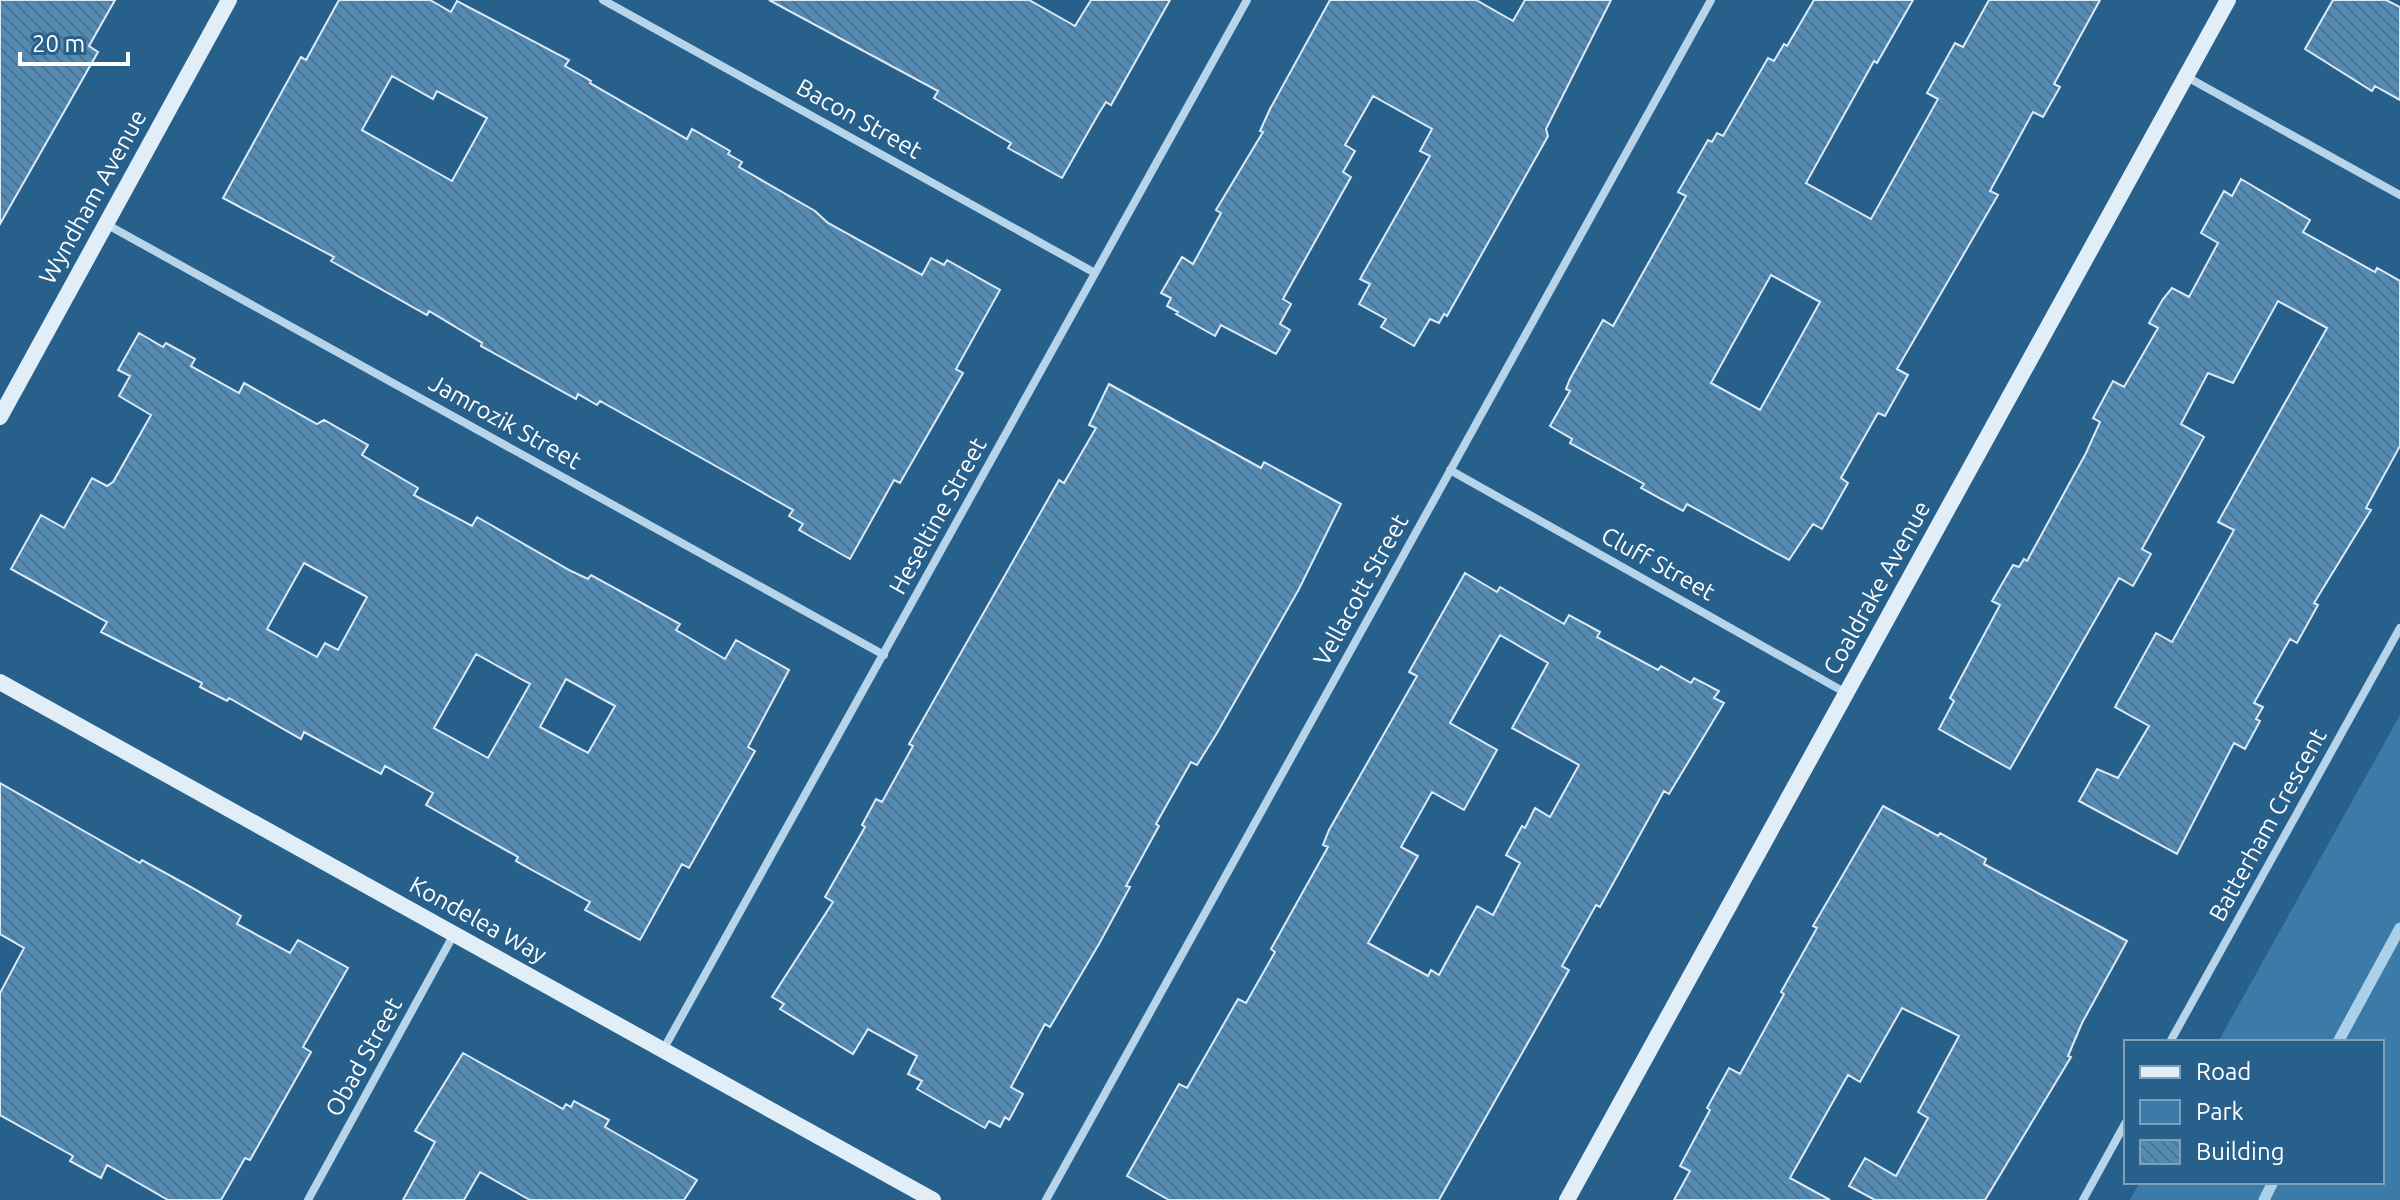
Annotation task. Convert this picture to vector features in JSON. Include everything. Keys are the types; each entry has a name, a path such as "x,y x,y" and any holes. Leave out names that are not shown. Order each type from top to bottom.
{"street":[{"name":"Wyndham Avenue","path":"0,417 229,0"},
{"name":"Bacon Street","path":"603,0 1095,273"},
{"name":"Heseltine Street","path":"663,1051 1247,0"},
{"name":"Vellacott Street","path":"1046,1200 1711,0"},
{"name":"Coaldrake Avenue","path":"1567,1200 2228,0"},
{"path":"2187,77 2400,195"},
{"name":"Jamrozik Street","path":"106,224 884,655"},
{"name":"Cluff Street","path":"1450,470 1846,693"},
{"name":"Batterham Crescent","path":"2171,1040 2400,628"},
{"name":"Kondelea Way","path":"0,682 933,1200"},
{"name":"Obad Street","path":"308,1200 454,934"},
{"path":"2083,1200 2124,1126"}],"green space":[{"path":"2400,715 2400,1200 2130,1200 2139,1184 2384,1184 2384,1040 2219,1040"}],"building":[{"path":"0,0 115,0 89,46 98,52 0,224"},
{"path":"339,0 430,0 451,12 457,1 569,60 565,66 590,83 687,139 692,129 730,151 728,154 742,162 739,167 815,211 828,223 922,275 931,258 944,265 947,260 1000,290 956,369 963,373 900,483 894,480 850,559 799,530 803,524 789,516 793,510 600,401 597,405 578,394 576,399 481,346 482,343 429,311 427,315 331,261 334,257 223,198 301,57 306,60","holes":["392,76 433,99 437,91 487,118 452,181 362,130"]},
{"path":"769,0 1029,0 1075,26 1091,0 1170,0 1111,105 1106,102 1062,178 1008,148 1011,143 934,98 938,91"},
{"path":"1330,0 1476,0 1513,21 1525,0 1611,0 1546,129 1548,136 1447,316 1444,314 1439,323 1430,319 1414,346 1381,327 1386,319 1359,304 1370,284 1360,279 1430,156 1420,151 1432,129 1373,96 1345,145 1355,151 1343,172 1351,177 1283,299 1291,304 1280,324 1290,330 1276,354 1221,325 1215,336 1176,314 1178,312 1167,306 1171,298 1161,293 1182,257 1193,264 1221,213 1216,210 1263,132 1260,131 1270,109"},
{"path":"1814,0 1913,0 1877,63 1874,61 1806,183 1871,219 1938,99 1927,93 1955,43 1963,47 1989,0 2100,0 2054,84 2060,87 2043,117 2033,112 1990,191 1998,195 1897,369 1908,375 1885,416 1878,413 1841,478 1848,483 1822,529 1813,524 1789,560 1687,504 1683,511 1641,488 1644,484 1570,443 1572,439 1550,426 1570,391 1566,389 1570,379 1603,320 1613,326 1686,196 1678,192 1708,140 1712,142 1717,133 1723,136 1768,58 1774,61 1784,44 1787,46","holes":["1771,275 1820,302 1760,410 1711,383"]},
{"path":"2333,0 2386,0 2400,7 2400,100 2375,86 2372,91 2305,49"},
{"path":"2241,179 2310,220 2303,232 2375,272 2377,268 2400,281 2400,446 2366,508 2371,510 2314,603 2318,605 2297,643 2290,639 2254,703 2263,707 2256,719 2260,721 2245,749 2234,743 2177,854 2079,801 2097,769 2118,778 2149,726 2115,707 2156,633 2172,642 2234,530 2218,522 2327,328 2278,301 2233,383 2208,373 2181,424 2204,437 2142,549 2151,554 2133,586 2119,578 2010,769 1939,729 1954,701 1950,698 2000,605 1992,601 2013,565 2019,567 2024,559 2027,561 2086,453 2100,422 2093,418 2113,381 2124,387 2158,328 2149,323 2163,299 2172,288 2189,297 2218,243 2201,233 2224,191 2232,196"},
{"path":"139,333 163,347 166,343 195,359 191,366 239,393 244,383 317,424 324,420 368,445 362,455 418,488 414,495 472,526 477,517 571,571 588,579 591,575 680,624 676,630 725,659 736,640 789,670 748,747 755,751 689,868 682,864 640,940 585,910 590,902 426,805 433,793 385,766 381,774 304,732 301,739 229,698 227,701 200,687 202,683 101,632 107,622 11,569 41,515 64,528 92,478 107,486 113,482 151,415 119,396 130,376 118,370","holes":["304,563 367,597 338,650 325,643 317,657 267,629","476,654 530,684 488,758 434,728","566,679 615,706 588,753 540,727"]},
{"path":"1109,384 1261,468 1264,462 1341,504 1299,589 1217,733 1197,765 1191,762 1156,824 1159,826 1099,944 1050,1027 1045,1024 1011,1087 1023,1094 1009,1120 1005,1117 1000,1127 989,1121 985,1128 917,1089 922,1081 908,1074 917,1056 868,1029 853,1054 780,1009 784,1004 772,997 833,902 825,897 865,827 862,825 876,799 882,802 913,746 909,744 1059,480 1064,483 1096,428 1089,425"},
{"path":"1465,573 1497,592 1500,587 1564,624 1569,615 1600,632 1597,637 1658,670 1661,666 1691,683 1694,678 1719,691 1714,698 1724,703 1669,794 1664,791 1600,907 1596,905 1562,966 1569,970 1439,1200 1169,1200 1127,1176 1179,1084 1187,1088 1238,999 1246,1003 1275,952 1271,949 1328,847 1323,845 1329,830 1417,676 1409,672","holes":["1500,635 1548,663 1512,728 1579,765 1550,817 1535,808 1525,828 1522,826 1506,855 1520,863 1493,915 1477,906 1439,975 1431,970 1428,976 1368,943 1418,856 1401,847 1432,792 1464,810 1497,750 1450,723"]},
{"path":"0,783 241,916 237,924 290,953 298,940 348,968 303,1047 311,1052 250,1160 245,1158 221,1200 168,1200 107,1165 101,1178 70,1161 73,1156 0,1115 0,993 24,948 0,934"},
{"path":"1883,806 1938,836 1940,833 1986,859 1984,864 2127,941 2082,1023 2068,1056 2071,1057 1985,1200 1875,1200 1849,1186 1865,1158 1896,1176 1928,1118 1918,1112 1959,1036 1902,1008 1860,1082 1848,1075 1790,1178 1830,1200 1674,1200 1690,1171 1680,1166 1710,1110 1707,1108 1729,1068 1740,1074 1817,928 1813,926"},
{"path":"463,1053 563,1109 566,1104 571,1107 574,1101 609,1120 605,1127 697,1180 684,1200 530,1200 480,1172 464,1200 403,1200 435,1142 415,1131"}],"waterway":[{"path":"2339,1040 2400,928"},
{"path":"2264,1200 2272,1184"}]}
